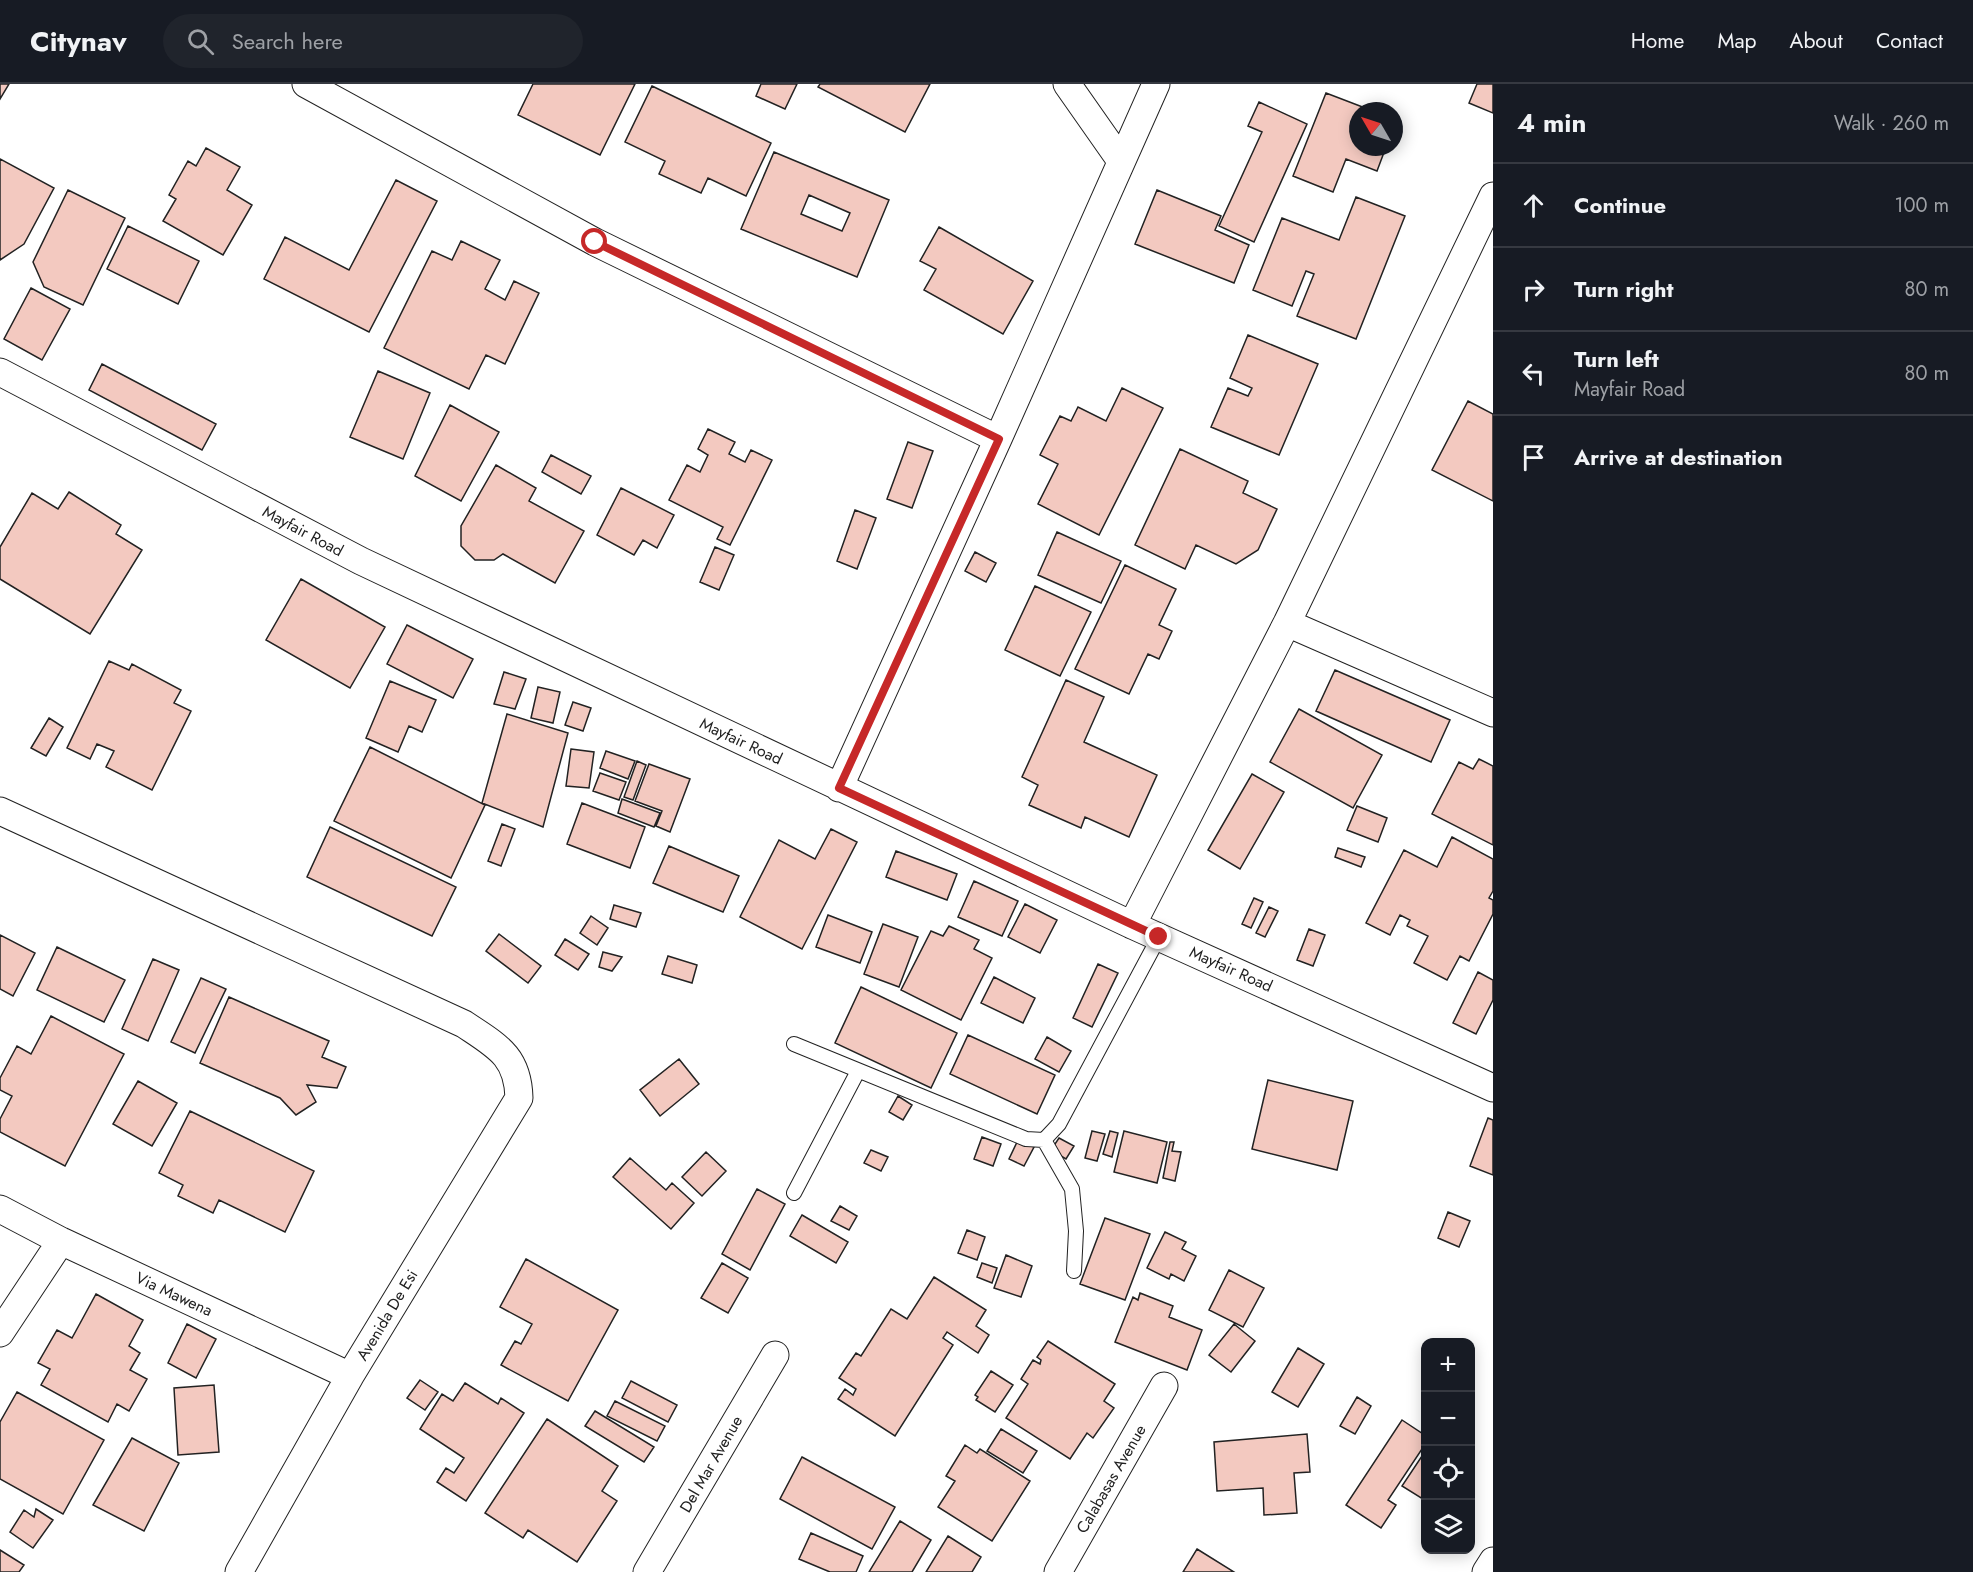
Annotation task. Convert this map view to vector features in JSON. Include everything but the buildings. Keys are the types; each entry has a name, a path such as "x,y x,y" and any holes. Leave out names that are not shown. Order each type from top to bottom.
{"street":[{"path":"306,84 595,242 999,439"},
{"path":"1067,84 1121,160"},
{"path":"839,788 999,439 1156,84"},
{"path":"1132,925 1287,622 1493,196"},
{"name":"Mayfair Road","path":"0,372 361,561 1132,925 1493,1088"},
{"path":"1287,622 1493,713"},
{"name":"Avenida De Esi","path":"0,811 464,1024 508,1058 519,1076 519,1098 350,1376 239,1572"},
{"name":"Via Mawena","path":"0,1209 61,1241 350,1376"},
{"path":"0,1333 61,1241"},
{"name":"Del Mar Avenue","path":"647,1572 774,1355"},
{"name":"Calabasas Avenue","path":"1058,1572 1164,1386"},
{"path":"1486,1572 1493,1561"}],"lane":[{"path":"1044,1140 1059,1124 1159,937"},
{"path":"794,1044 1026,1139 1044,1140"},
{"path":"794,1193 858,1071"},
{"path":"1044,1140 1072,1190 1076,1231 1074,1270"}],"route":[{"path":"595,242 999,439 839,788 1159,937"}]}
